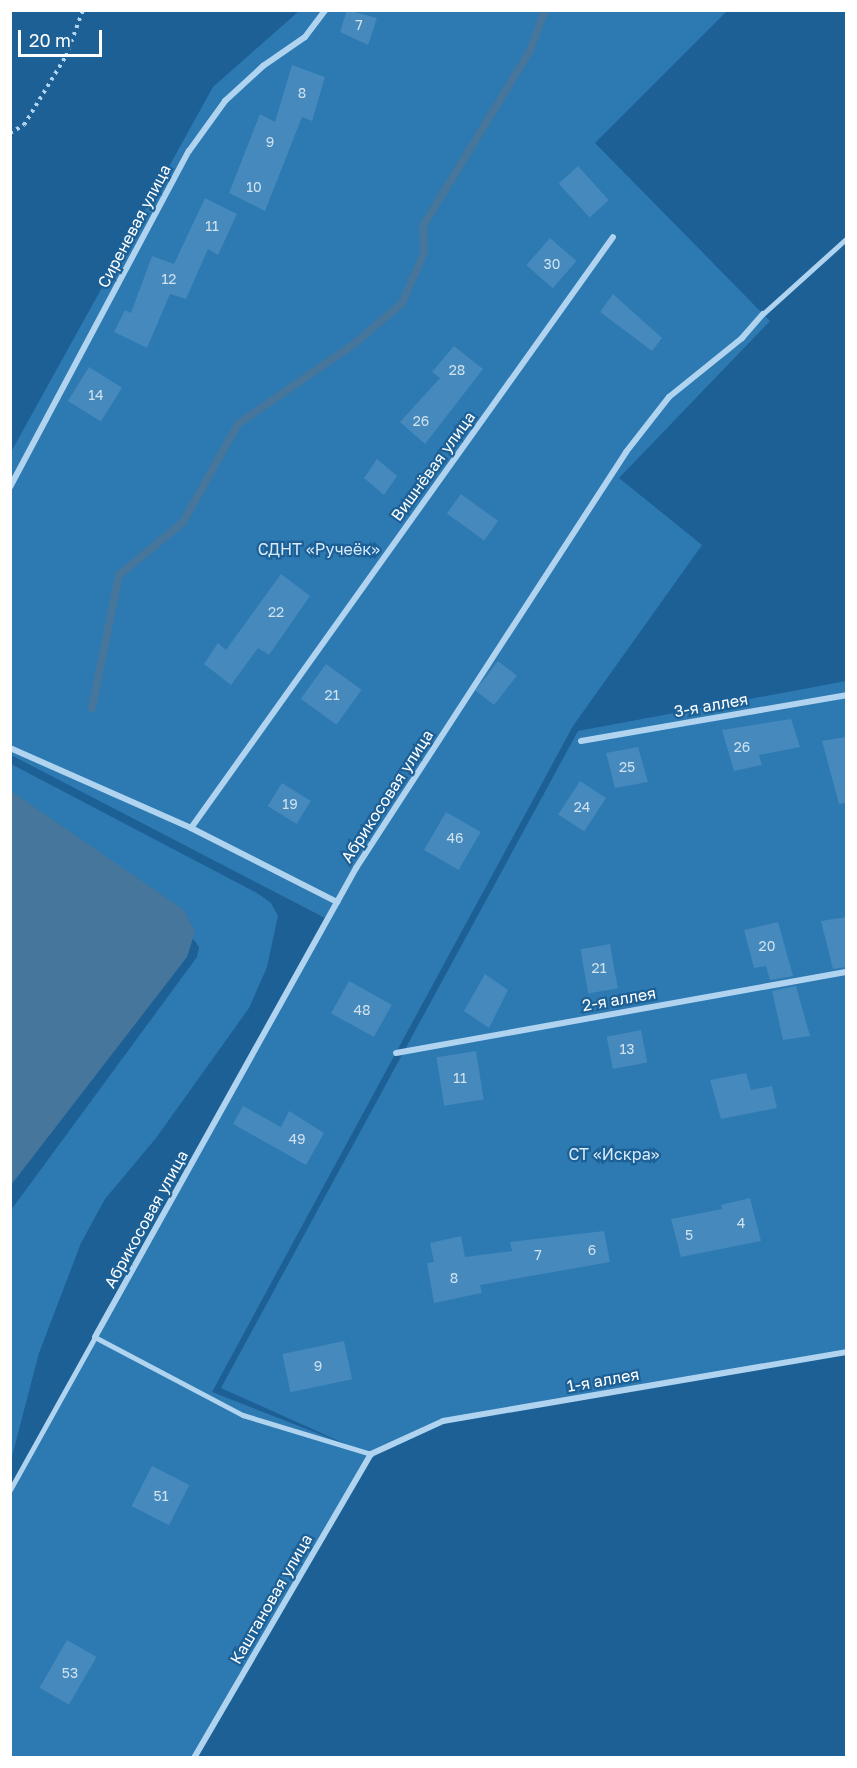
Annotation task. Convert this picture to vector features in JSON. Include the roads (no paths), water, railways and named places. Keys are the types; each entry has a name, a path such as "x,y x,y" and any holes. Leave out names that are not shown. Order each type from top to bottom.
{"street":[{"name":"Сиреневая улица","path":"10,488 189,151 225,101 263,66 305,37 325,10"},
{"name":"Вишнёвая улица","path":"191,828 613,237"},
{"name":"Абрикосовая улица","path":"95,1338 337,902 626,452 669,397 742,338 763,314"},
{"name":"3-я аллея","path":"581,741 846,695"},
{"path":"10,748 191,828 337,902"},
{"name":"2-я аллея","path":"396,1053 846,972"},
{"name":"1-я аллея","path":"371,1454 443,1421 846,1352"},
{"name":"Каштановая улица","path":"194,1758 371,1454"}],"lane":[{"path":"763,314 846,239"},
{"path":"10,1490 95,1338 243,1415 371,1454"}],"waterway":[{"path":"92,708 119,575 183,522 238,424 354,344 402,303 424,253 423,226 530,51 545,10"}],"park label":[{"name":"СДНТ «Ручеёк»","path":"319,549"},
{"name":"СТ «Искра»","path":"614,1154"}]}
